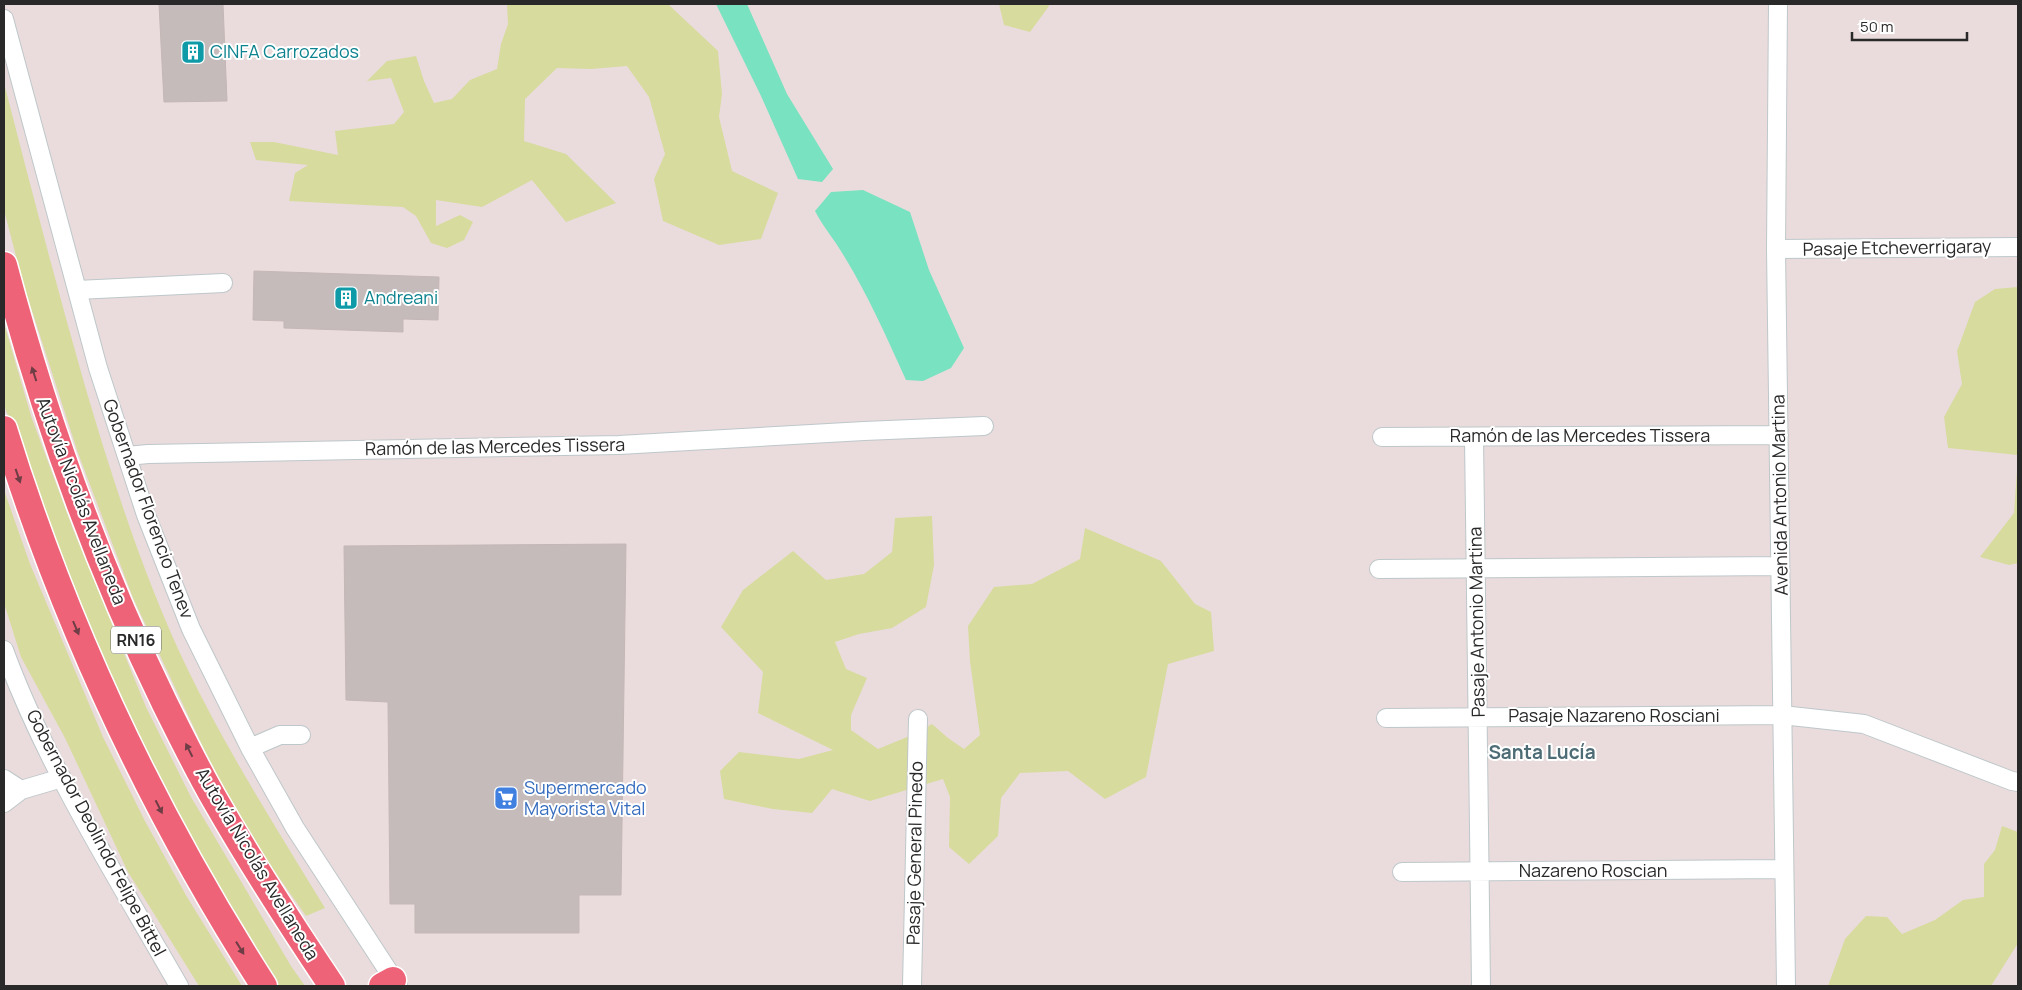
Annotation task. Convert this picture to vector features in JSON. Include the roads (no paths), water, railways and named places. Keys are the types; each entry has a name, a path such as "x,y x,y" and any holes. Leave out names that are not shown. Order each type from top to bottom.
{"highway":[{"name":"Autovía Nicolás Avellaneda","path":"4,265 29,359 64,463 102,560 148,668 214,800 267,887 332,986"},
{"name":"RN16","path":"4,429 67,607 116,721 166,822 264,986"}],"street":[{"name":"Avenida Antonio Martina","path":"1778,4 1776,249 1786,986"},
{"name":"Gobernador Florencio Tenev","path":"4,19 98,368 146,515 191,629 250,748 295,828 391,984"},
{"name":"Pasaje Etcheverrigaray","path":"1776,249 2018,247"},
{"path":"77,290 223,283"},
{"name":"Ramón de las Mercedes Tissera","path":"127,456 619,445 864,430 984,426"},
{"name":"Ramón de las Mercedes Tissera","path":"1382,437 1779,435"},
{"name":"Pasaje Antonio Martina","path":"1474,437 1481,986"},
{"path":"1379,569 1780,566"},
{"name":"Gobernador Deolindo Felipe Bittel","path":"4,650 18,687 62,778 179,986"},
{"name":"Pasaje Nazareno Rosciani","path":"1386,718 1782,715 1864,724 2018,782"},
{"name":"Pasaje General Pinedo","path":"912,986 918,719"},
{"path":"250,748 280,735 301,735"},
{"path":"4,803 21,790 62,778"},
{"path":"4,780 21,790"},
{"name":"Nazareno Roscian","path":"1402,872 1784,870"}],"place":[{"name":"CINFA Carrozados","path":"193,52"},
{"name":"Andreani","path":"346,298"},
{"name":"Supermercado Mayorista Vital","path":"506,798"}],"district":[{"name":"Santa Lucía","path":"1542,752"}]}
